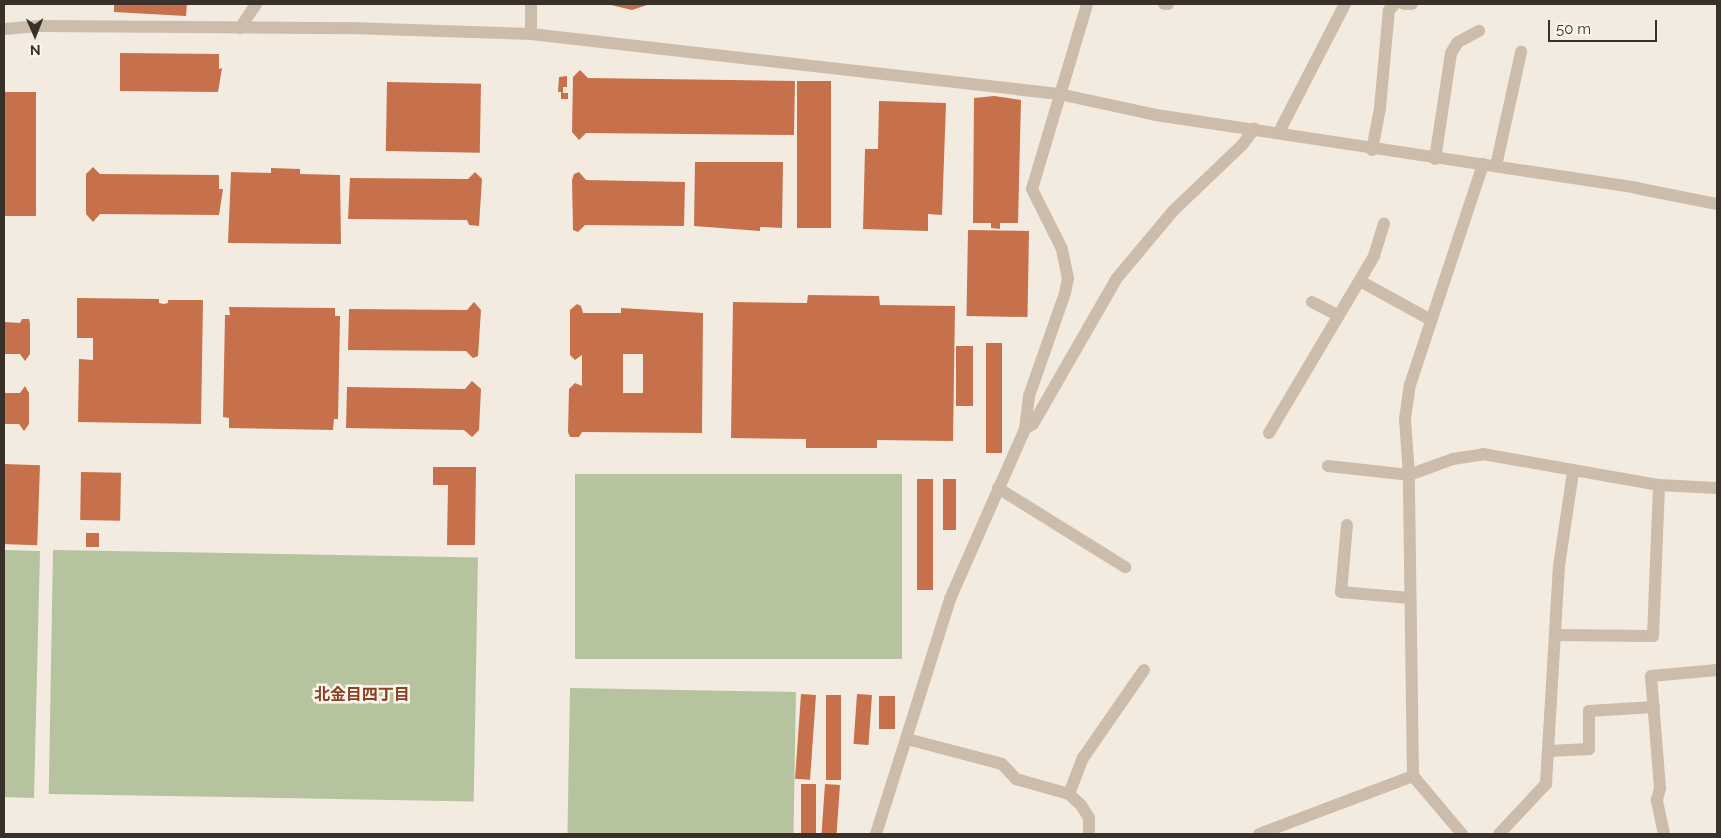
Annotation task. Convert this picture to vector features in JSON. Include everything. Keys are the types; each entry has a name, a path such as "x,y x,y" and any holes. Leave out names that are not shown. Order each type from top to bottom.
{"street":[{"path":"240,28 256,4"},
{"path":"531,4 531,34"},
{"path":"876,834 950,599 1025,429 1029,396 1068,278 1062,249 1032,189 1059,94 1088,4"},
{"path":"1279,132 1345,4"},
{"path":"1372,150 1380,108 1389,10 1395,4"},
{"path":"1404,4 1412,4"},
{"path":"4,29 240,28 531,34 1059,94 1156,115 1279,132 1372,150 1484,164 1717,204"},
{"path":"1435,159 1451,53 1458,42 1479,30"},
{"path":"1496,166 1521,52"},
{"path":"1025,429 1033,424 1117,278 1173,211 1243,144 1254,129"},
{"path":"1462,834 1412,776 1409,475 1405,419 1410,385 1484,164"},
{"path":"1269,433 1374,256 1384,223"},
{"path":"1360,281 1431,320"},
{"path":"1312,302 1339,316"},
{"path":"1328,466 1409,475 1453,459 1483,454 1573,472 1658,485 1717,488"},
{"path":"1499,834 1546,784 1559,566 1573,472"},
{"path":"1556,635 1653,636 1658,485"},
{"path":"998,488 1125,567"},
{"path":"1347,525 1341,592 1410,598"},
{"path":"1069,794 1083,758 1144,670"},
{"path":"1664,834 1657,800 1660,788 1651,676 1717,670"},
{"path":"1548,751 1589,749 1589,711 1654,708"},
{"path":"907,739 1002,764 1016,779 1069,794 1081,804 1089,818 1089,834"},
{"path":"1260,834 1412,776"}],"green space":[{"path":"575,474 902,474 902,659 575,659"},
{"path":"4,550 40,551 34,798 4,797"},
{"path":"53,550 478,557 474,801 49,794"},
{"path":"570,688 796,692 793,834 567,834"}],"building":[{"path":"114,4 187,4 186,16 114,12"},
{"path":"607,4 650,4 632,10"},
{"path":"120,53 219,54 219,69 222,68 218,92 120,91"},
{"path":"580,70 588,78 795,81 794,135 586,133 579,140 572,132 573,77"},
{"path":"567,76 567,87 563,87 563,93 568,93 568,99 561,99 561,92 558,92 559,77"},
{"path":"797,81 831,81 831,228 797,228"},
{"path":"387,82 481,84 480,153 386,151"},
{"path":"4,92 36,92 36,216 4,216"},
{"path":"994,96 1021,100 1018,223 1000,223 1000,229 991,228 991,223 973,223 974,98"},
{"path":"879,101 946,103 942,215 928,214 928,231 863,229 865,149 878,149"},
{"path":"695,162 783,162 782,228 760,227 760,231 694,226"},
{"path":"93,167 100,174 219,175 219,189 223,189 219,215 100,214 93,222 86,214 86,174"},
{"path":"271,168 300,169 300,174 340,175 341,244 228,243 231,172 271,173"},
{"path":"475,172 482,179 479,226 469,225 467,220 348,219 350,178 468,179"},
{"path":"579,172 586,180 685,182 684,226 585,225 578,232 573,230 572,180 574,174"},
{"path":"968,230 1029,231 1027,317 966,316"},
{"path":"808,295 879,296 880,305 955,306 953,441 877,440 877,448 806,448 806,439 731,438 733,302 807,303"},
{"path":"77,298 159,299 159,303 164,304 168,303 168,300 203,300 201,424 78,422 79,359 93,360 93,338 77,338"},
{"path":"474,302 481,310 478,356 473,358 466,351 348,350 349,309 467,310"},
{"path":"577,304 581,306 583,313 621,313 621,308 703,313 702,433 582,432 579,437 570,437 568,432 569,389 575,383 582,386 582,355 575,360 570,355 570,310","holes":["623,354 643,354 643,393 623,393"]},
{"path":"229,307 335,308 335,316 340,316 338,419 334,419 333,430 229,428 229,418 223,417 225,315 230,315"},
{"path":"22,319 29,319 30,323 30,354 25,361 20,354 4,354 4,322 20,323"},
{"path":"986,343 1002,343 1002,453 986,453"},
{"path":"956,346 973,346 973,406 956,406"},
{"path":"472,381 481,389 479,430 472,437 464,430 346,428 347,387 465,389"},
{"path":"25,386 29,393 29,424 24,431 19,424 4,424 4,393 20,393"},
{"path":"4,464 40,465 37,545 4,544"},
{"path":"433,467 476,467 475,545 447,545 448,485 433,485"},
{"path":"81,472 121,473 120,521 80,520"},
{"path":"917,479 933,479 933,590 917,590"},
{"path":"943,479 956,479 956,530 943,530"},
{"path":"86,533 99,533 99,547 86,547"},
{"path":"801,694 816,695 810,780 795,779"},
{"path":"857,694 872,695 868,745 854,744"},
{"path":"826,695 841,695 841,780 826,780"},
{"path":"879,696 895,696 895,729 879,729"},
{"path":"801,784 816,784 816,834 801,834"},
{"path":"825,784 840,785 837,834 822,834"}],"district":[{"name":"北金目四丁目","path":"362,695"}]}
